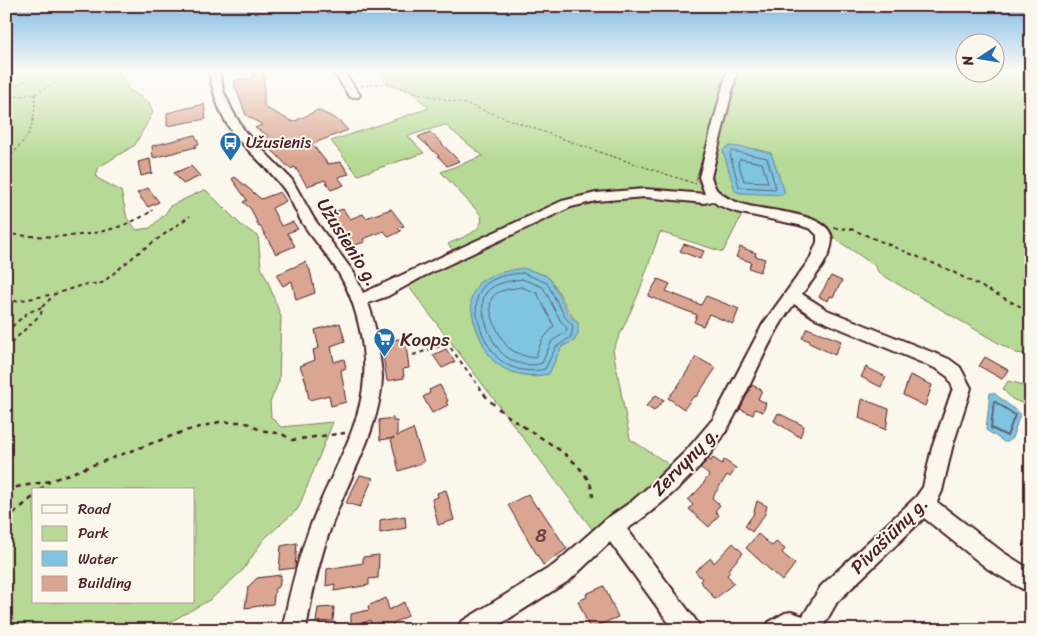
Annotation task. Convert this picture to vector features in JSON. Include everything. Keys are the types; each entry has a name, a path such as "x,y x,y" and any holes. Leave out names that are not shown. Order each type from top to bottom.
{"street":[{"name":"Užusienio g.","path":"222,101 240,134 287,183 308,221 349,277 360,300 369,337 373,377 370,401 360,431 323,520 303,580 294,630"},
{"path":"724,101 705,177 716,194 748,212 808,222 821,229"},
{"path":"360,300 382,292 428,268 567,204 596,197 645,193 704,199 716,194"},
{"name":"Zervynų g.","path":"469,630 564,571 612,527 638,509 705,444 721,423 782,307 808,275 825,240 821,229"},
{"name":"Pivašiūnų g.","path":"777,630 785,625 791,624 797,628 805,628 811,624 829,594 923,504 932,491 942,448 962,388 954,372 942,364 821,314 792,295"},
{"path":"923,504 996,561 1031,583"},
{"path":"612,527 689,630"}],"path":[{"path":"6,163 31,132 35,101"},
{"path":"454,101 716,194"},
{"path":"6,234 29,237 69,236 113,229 133,222 153,210"},
{"path":"6,304 55,294 82,285 102,283 138,253 190,216"},
{"path":"821,229 837,227 860,233 947,269 1031,312"},
{"path":"6,348 41,314 42,307 55,294"},
{"path":"6,332 20,318 34,308 42,307"},
{"path":"413,355 444,345 450,347 494,407 566,456 586,476 593,491 593,497"},
{"path":"6,489 50,481 185,431 228,421 254,425 259,430 282,432 292,440 360,431"},
{"path":"42,488 50,481"},
{"path":"6,520 32,498"}],"green space":[{"path":"6,101 149,102 153,112 135,145 99,167 96,175 97,178 121,191 127,218 137,230 150,228 166,213 170,206 204,190 241,225 258,236 261,267 281,317 279,381 270,402 271,417 281,427 333,422 298,509 264,539 243,570 211,599 156,630 6,630"},
{"path":"421,101 720,101 696,179 708,195 743,213 723,252 660,232 638,295 613,350 630,439 673,467 593,530 406,283 458,257 448,244 471,234 480,226 481,215 441,172 483,156 445,125 408,136 424,153 358,175 331,141 429,108","holes":["545,275 554,285 578,323 574,341 562,347 553,366 536,377 522,374 502,365 488,352 473,319"]},
{"path":"729,101 1031,101 1031,355 1016,353 879,273 874,265 831,236 828,226 806,218 745,208 717,193 709,178"},
{"path":"1008,381 1020,384 1031,390 1031,407 1012,399 1003,389"}],"water":[{"path":"731,146 771,153 785,193 782,195 740,193 735,191 723,151"},
{"path":"523,268 545,275 551,280 569,315 578,323 578,334 574,341 562,346 549,374 522,375 509,371 497,364 483,344 473,316 471,298 479,283 494,275"},
{"path":"990,393 994,393 1020,414 1012,438 1008,442 1004,442 986,430"}],"building":[{"path":"241,101 264,101 264,107 293,122 318,110 338,120 348,130 312,144 328,164 341,162 349,174 338,177 344,185 331,190 325,180 307,186 295,167 290,169 260,141 269,136 255,128 262,125 246,115"},
{"path":"204,104 206,119 167,126 167,113"},
{"path":"430,132 459,161 447,166 418,137"},
{"path":"195,135 199,144 195,145 196,147 153,158 152,146"},
{"path":"150,159 152,173 141,176 138,162"},
{"path":"191,166 200,176 183,184 174,173"},
{"path":"235,177 261,199 280,192 286,201 272,208 281,226 293,222 298,229 287,233 295,246 276,254 259,227 251,209 243,202 247,200 232,179"},
{"path":"148,188 159,202 148,207 137,193"},
{"path":"343,209 350,219 363,214 366,218 391,209 404,226 398,228 401,231 389,237 384,231 363,239 365,242 348,247 325,215"},
{"path":"684,244 704,251 700,259 680,251"},
{"path":"740,247 756,253 755,256 765,259 760,272 749,268 751,262 736,257"},
{"path":"305,262 310,270 315,293 296,300 292,281 283,286 276,275"},
{"path":"831,276 842,281 833,297 830,296 828,301 819,297"},
{"path":"658,279 670,284 666,291 701,305 706,296 739,309 733,324 709,314 703,326 694,322 697,315 648,296"},
{"path":"340,323 345,341 331,346 334,362 344,359 346,368 341,370 346,402 331,406 329,395 309,400 306,382 300,366 315,360 313,350 319,348 315,330"},
{"path":"807,328 841,341 835,355 802,338"},
{"path":"405,338 409,368 403,369 404,378 387,381 381,342"},
{"path":"446,349 455,362 442,368 433,355"},
{"path":"696,357 716,368 696,397 694,396 684,409 668,398"},
{"path":"985,357 1008,370 1002,379 979,366"},
{"path":"866,367 886,377 881,387 861,377"},
{"path":"910,375 932,385 925,406 903,395"},
{"path":"440,385 448,405 432,413 423,397 430,393 429,390"},
{"path":"752,385 762,390 758,399 766,403 763,412 755,409 753,415 740,409"},
{"path":"656,395 664,400 654,411 646,406"},
{"path":"862,399 889,409 886,430 859,418"},
{"path":"778,413 804,426 800,437 774,421"},
{"path":"393,418 393,421 397,421 397,436 413,429 424,462 399,471 391,439 394,438 380,440 379,420"},
{"path":"713,458 722,464 724,460 736,468 730,477 727,475 712,498 720,505 715,511 719,515 709,527 689,509 693,505 688,500 701,487 709,475 700,468 708,459 711,461"},
{"path":"360,475 373,478 360,507 346,503"},
{"path":"446,490 454,520 438,525 432,499 438,497 437,493"},
{"path":"528,494 567,549 543,565 508,505"},
{"path":"757,501 767,506 765,514 752,532 745,526 753,515"},
{"path":"405,516 406,528 380,533 380,520"},
{"path":"758,534 772,546 776,542 785,549 782,553 795,564 782,581 746,548"},
{"path":"297,543 295,568 279,570 281,546"},
{"path":"733,543 743,553 728,570 730,572 727,575 734,583 715,599 700,581 702,579 695,571 711,558 714,563"},
{"path":"379,555 378,578 369,579 369,585 334,591 335,584 326,586 327,569 363,563 363,557"},
{"path":"281,575 279,587 275,588 273,604 245,608 248,587 257,578"},
{"path":"604,586 618,617 590,629 578,601 587,597 586,594"},
{"path":"386,598 389,610 404,602 408,616 393,623 395,630 372,630 370,620 361,624 361,622 351,624 351,614 369,610 368,606"},
{"path":"334,607 333,621 316,622 318,608"}],"place":[{"name":"Užusienis","path":"230,161"},
{"name":"Koops","path":"384,358"}]}
